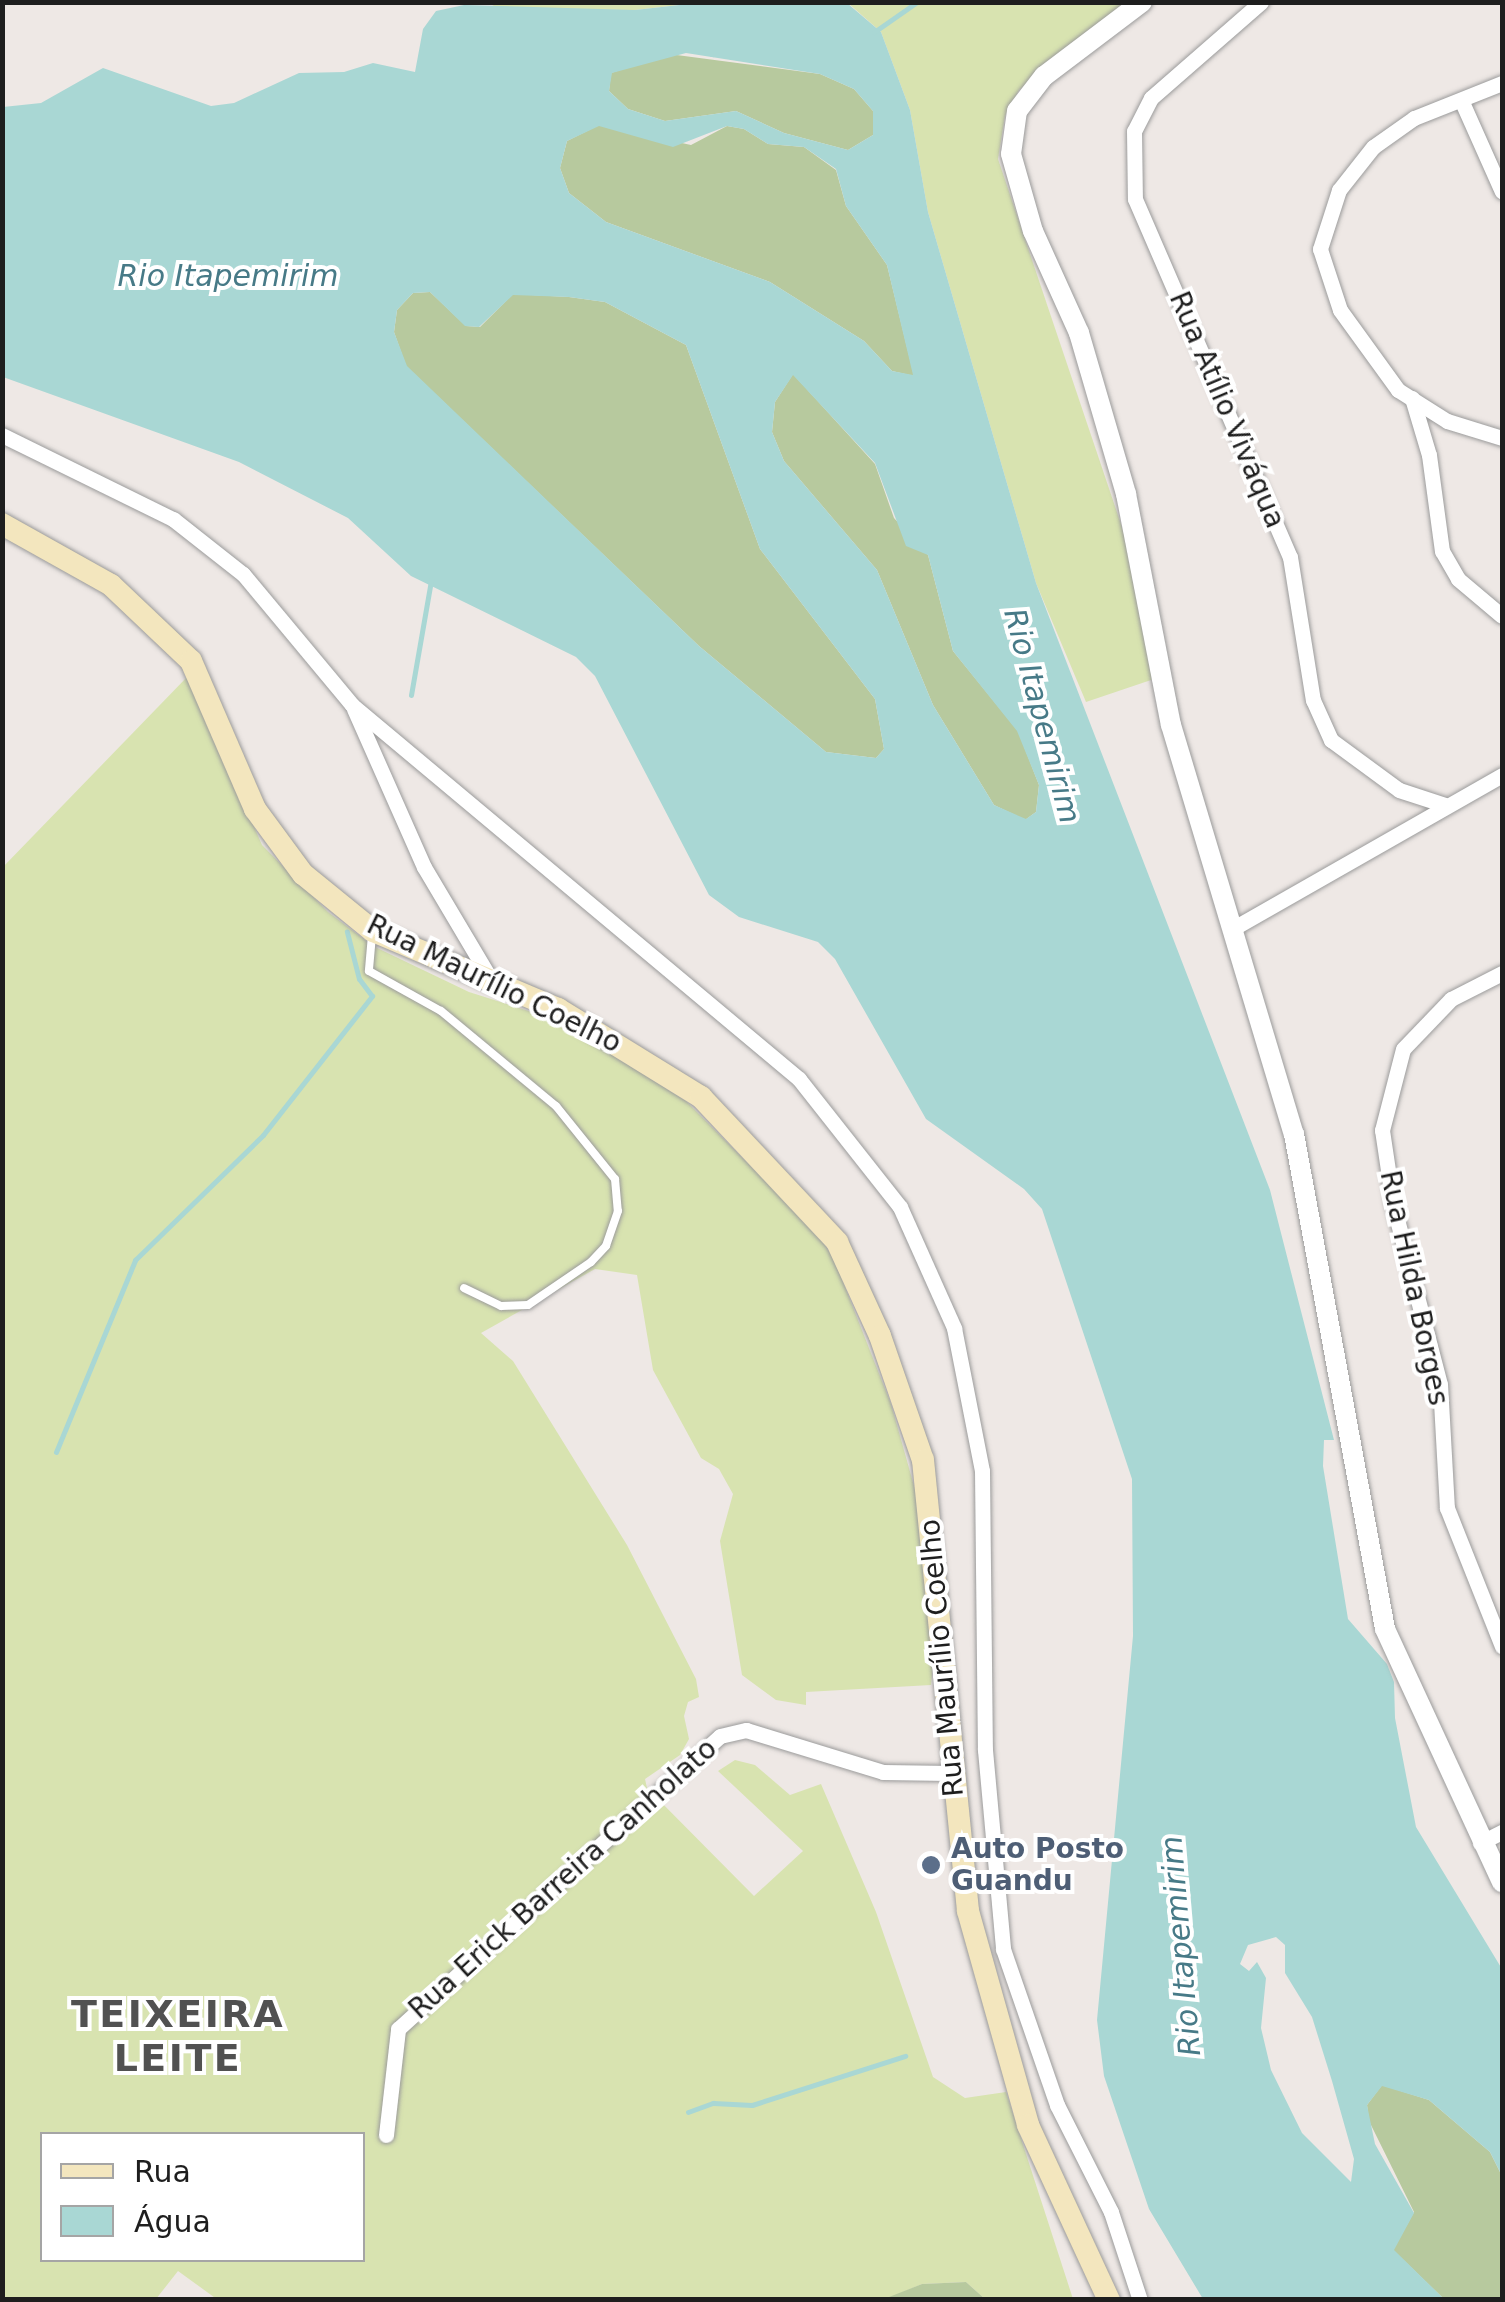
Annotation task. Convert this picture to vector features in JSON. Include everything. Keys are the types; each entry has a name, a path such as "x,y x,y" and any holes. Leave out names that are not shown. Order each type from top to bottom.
{"main road":[{"name":"Rua Maurílio Coelho","path":"2,524 111,585 191,660 255,809 303,874 373,931 492,982 620,1044 702,1097 837,1242 880,1336 923,1460 934,1525 950,1773 968,1912 1028,2125 1109,2300"}],"street":[{"path":"1142,2 1044,76 1017,112 1012,154 1033,231 1079,333 1126,494 1170,726 1294,1134 1385,1629 1480,1843 1502,1882"},
{"name":"Rua Atílio Viváqua","path":"1261,2 1151,98 1134,131 1135,199 1290,557 1312,700 1331,740 1399,790 1445,805"},
{"path":"1502,82 1462,102 1414,118 1373,146 1338,190 1320,250 1340,310 1412,398 1447,421 1502,438"},
{"path":"1462,102 1502,192"},
{"path":"1412,398 1429,455 1442,551 1458,580 1502,616"},
{"path":"2,435 173,519 244,574 352,705 799,1079 900,1207 954,1328 982,1472 989,1654 985,1750 1003,1949 1057,2105 1111,2212 1140,2300"},
{"path":"352,705 424,867 492,982"},
{"path":"1232,929 1502,775"},
{"name":"Rua Hilda Borges","path":"1502,973 1451,998 1403,1048 1382,1130 1394,1204 1440,1384 1447,1508 1502,1646"},
{"name":"Rua Erick Barreira Canholato","path":"386,2135 398,2028 720,1736 746,1730 882,1772 950,1773"},
{"path":"1480,1843 1502,1832"}],"lane":[{"path":"373,931 369,971 442,1011 556,1106 615,1180 618,1211 606,1246 591,1262 528,1305 501,1306 464,1288"}],"green space":[{"path":"500,2 697,3 635,10 486,9"},
{"path":"848,3 1125,3 1019,90 1005,116 998,159 1125,536 1157,678 1086,702 1036,583 928,212 910,110 881,32"},
{"path":"669,54 820,74 854,89 873,111 873,135 848,150 784,133 736,111 665,121 628,109 609,91 611,73"},
{"path":"599,125 691,145 727,126 744,129 768,144 804,147 836,170 846,206 887,265 914,376 892,371 864,341 770,282 606,222 569,193 560,168 567,141"},
{"path":"430,292 466,326 480,327 513,294 569,297 605,302 686,345 760,549 875,699 884,749 876,758 826,752 699,646 406,366 394,332 397,310 413,293"},
{"path":"793,374 875,464 894,518 928,555 953,651 1018,731 1039,785 1036,812 1025,820 994,805 933,705 877,570 784,461 772,432 775,402"},
{"path":"188,676 262,845 328,912 373,946 469,992 557,1020 686,1101 817,1233 834,1259 891,1404 916,1493 934,1656 931,1685 806,1692 806,1705 776,1700 742,1675 720,1541 733,1494 719,1469 701,1458 653,1370 637,1275 595,1269 481,1333 513,1361 627,1545 696,1679 699,1697 688,1702 684,1716 689,1739 680,1755 645,1779 647,1788 754,1896 803,1851 718,1771 735,1760 755,1765 790,1795 821,1784 876,1912 933,2077 965,2098 1006,2092 1073,2299 985,2299 966,2282 922,2284 884,2300 218,2300 178,2271 156,2299 3,2300 3,867"},
{"path":"1382,2085 1429,2100 1490,2152 1502,2176 1502,2299 1444,2299 1393,2250 1414,2212 1369,2121 1367,2105"},
{"path":"966,2282 985,2299 884,2299 922,2284"}],"water":[{"name":"Rio Itapemirim","path":"697,3 847,3 881,32 910,110 928,212 1036,583 1270,1190 1334,1440 1324,1440 1323,1466 1348,1619 1387,1664 1394,1682 1395,1718 1416,1827 1502,1969 1502,2176 1490,2152 1429,2100 1382,2086 1367,2105 1375,2144 1414,2213 1394,2250 1444,2299 1203,2299 1149,2209 1104,2076 1097,2020 1133,1636 1132,1479 1042,1209 1024,1189 926,1119 835,959 818,942 739,917 709,895 595,676 576,657 411,576 348,518 239,462 3,377 3,107 41,103 103,68 211,106 234,103 299,73 344,72 373,63 415,72 423,29 436,11 464,5 635,10","holes":["686,53 820,74 854,89 873,111 873,135 848,150 784,133 736,111 665,121 628,109 609,91 612,73","599,126 673,147 727,126 744,129 768,144 804,147 836,169 846,206 887,265 913,375 892,371 864,341 770,282 606,222 569,193 560,168 567,141","430,292 465,326 479,327 513,295 605,302 686,345 760,549 875,699 884,749 876,758 826,752 699,646 407,366 394,332 397,310 413,293","793,375 875,463 906,546 928,555 953,651 1017,731 1039,785 1036,812 1026,819 994,805 933,705 877,570 784,461 772,432 775,402","1276,1937 1285,1945 1285,1973 1312,2017 1354,2159 1351,2182 1302,2133 1271,2070 1261,2028 1266,1978 1257,1962 1249,1971 1240,1964 1248,1945"]}],"waterway":[{"path":"874,32 917,2"},
{"path":"411,695 431,580"},
{"path":"56,1452 135,1260 263,1135 372,996 359,979 347,932"},
{"path":"688,2112 713,2103 752,2105 905,2056"}],"place":[{"name":"Auto Posto Guandu","path":"931,1865"}],"district":[{"name":"TEIXEIRA LEITE","path":"178,2037"}]}
